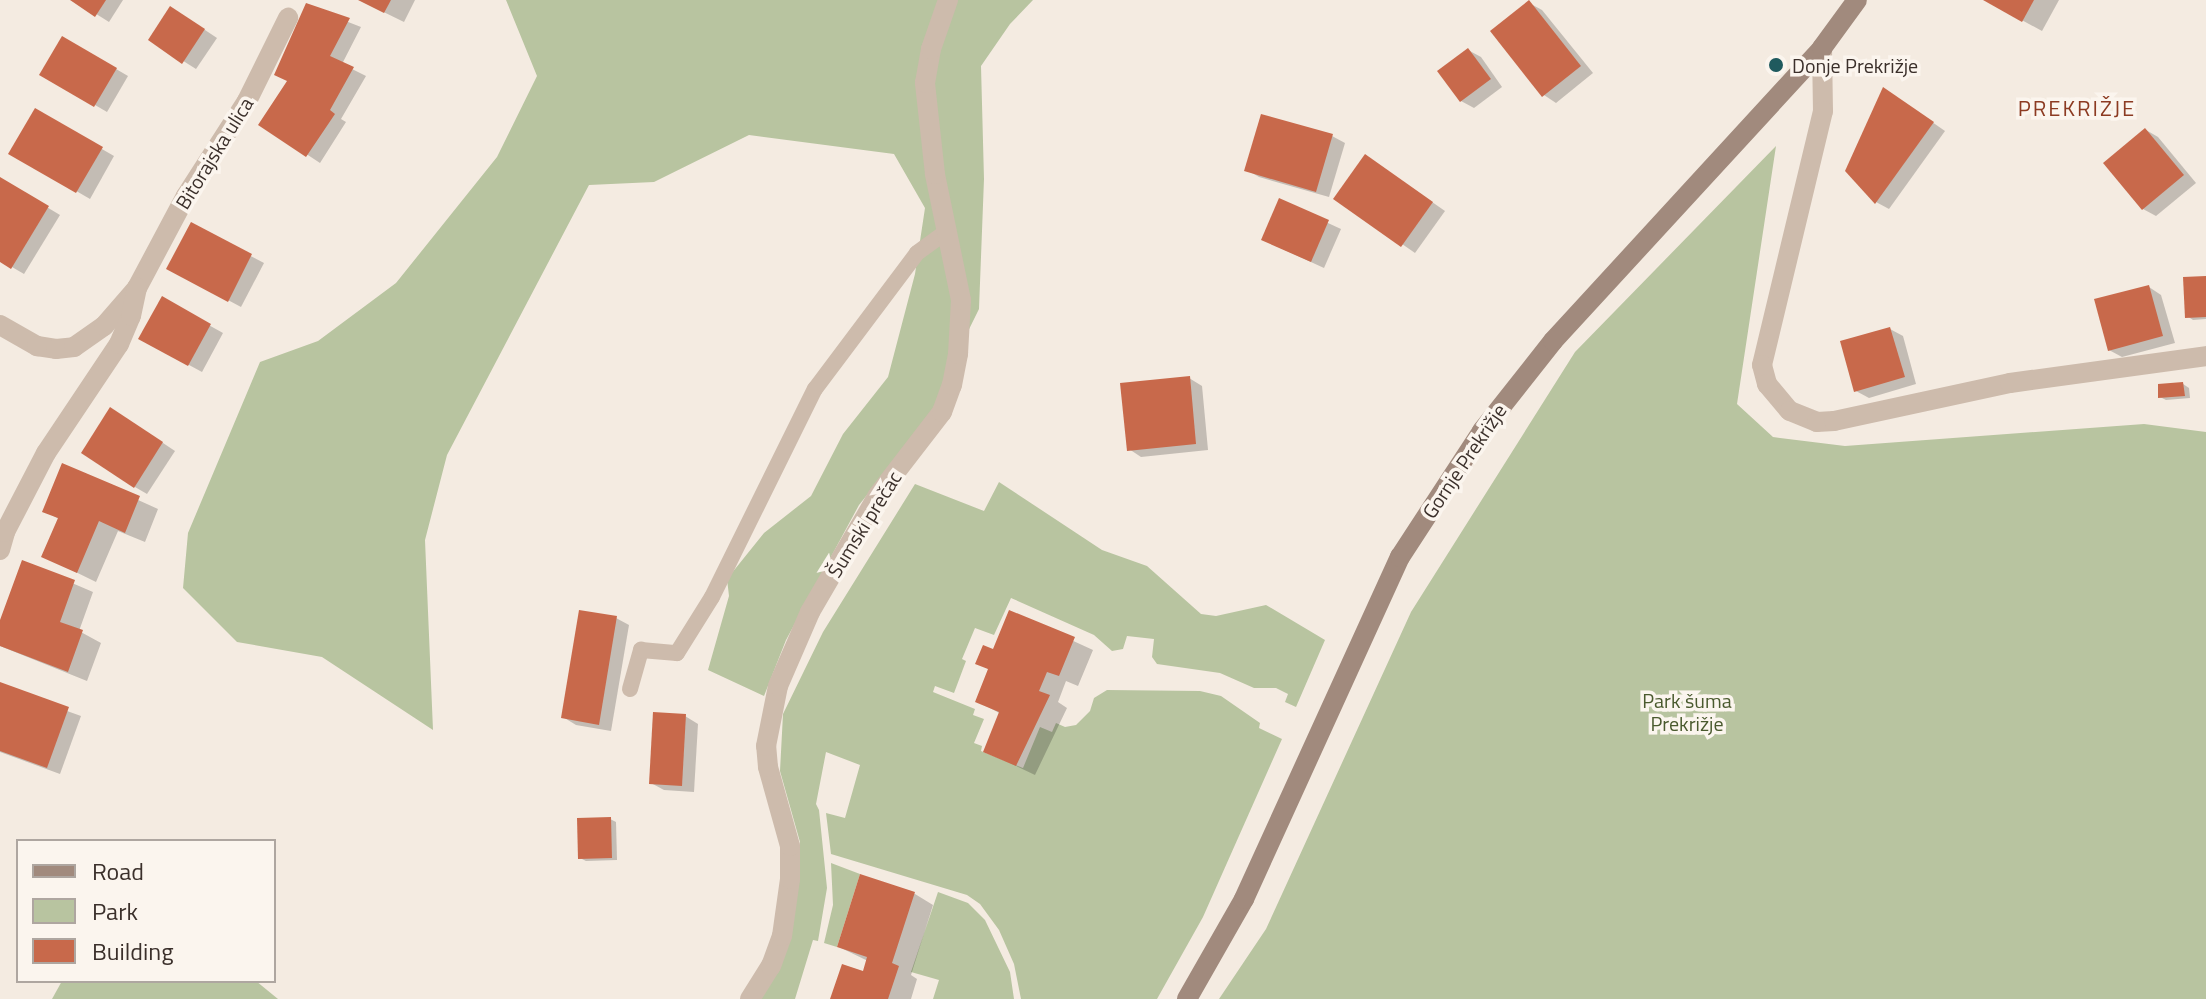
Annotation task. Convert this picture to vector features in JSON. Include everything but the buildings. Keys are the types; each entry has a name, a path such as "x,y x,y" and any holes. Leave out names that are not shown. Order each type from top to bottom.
{"street":[{"name":"Šumski prečac","path":"750,999 771,966 782,936 790,879 790,846 768,767 766,746 778,686 810,612 871,506 942,412 958,354 961,300 933,161 925,83 931,49 948,0"},
{"name":"Gornje Prekrižje","path":"1187,999 1244,899 1400,557 1482,431 1553,341 1822,48 1857,0"},
{"name":"Bitorajska ulica","path":"0,325 37,346 56,349 74,347 97,332 137,288 186,196 247,101 288,18"},
{"path":"1822,48 1823,111 1762,365 1767,384 1790,411 1817,422 1834,421 2010,383 2206,356"},
{"name":"Bitorajska ulica","path":"0,550 5,532 46,453 119,344 131,316 137,288"}],"lane":[{"path":"630,689 641,650 677,653 705,608 815,389 917,253 947,231"}],"green space":[{"path":"506,0 1033,0 1010,24 981,66 984,179 979,309 944,380 935,410 859,505 786,640 764,696 708,670 729,596 727,579 764,533 811,496 843,434 888,377 915,274 925,208 894,154 749,135 654,182 589,185 447,455 425,540 433,730 322,657 237,642 183,588 188,533 260,362 318,341 396,283 497,157 537,76"},
{"name":"Park šuma Prekrižje","path":"1776,146 1737,404 1773,437 1845,446 2144,424 2206,432 2206,999 1219,999 1266,929 1411,612 1575,352"},
{"path":"999,482 1102,550 1147,566 1201,614 1216,616 1266,605 1325,640 1296,707 1285,702 1288,694 1276,688 1254,688 1220,673 1157,664 1152,657 1154,639 1127,636 1123,649 1112,651 1094,635 1011,598 994,635 975,628 962,659 966,661 954,693 935,686 933,692 975,709 973,715 984,719 974,743 982,746 981,751 1023,768 1040,727 1052,732 1056,723 1065,727 1076,725 1090,711 1094,698 1107,690 1200,691 1221,696 1260,723 1259,728 1282,739 1203,917 1157,999 1021,999 1014,964 999,930 980,904 967,895 831,854 826,813 845,818 860,765 826,752 816,804 827,888 818,941 813,940 795,999 759,999 800,861 800,842 780,771 783,714 823,632 915,484 984,511"},
{"path":"831,863 860,874 837,947 824,943 833,905"},
{"path":"938,892 968,903 985,920 1010,972 1014,999 933,999 939,980 911,972"},
{"path":"61,983 258,983 278,999 52,999"}],"place":[{"name":"Donje Prekrižje","path":"1776,65"}],"district":[{"name":"PREKRIŽJE","path":"2077,109"}]}
